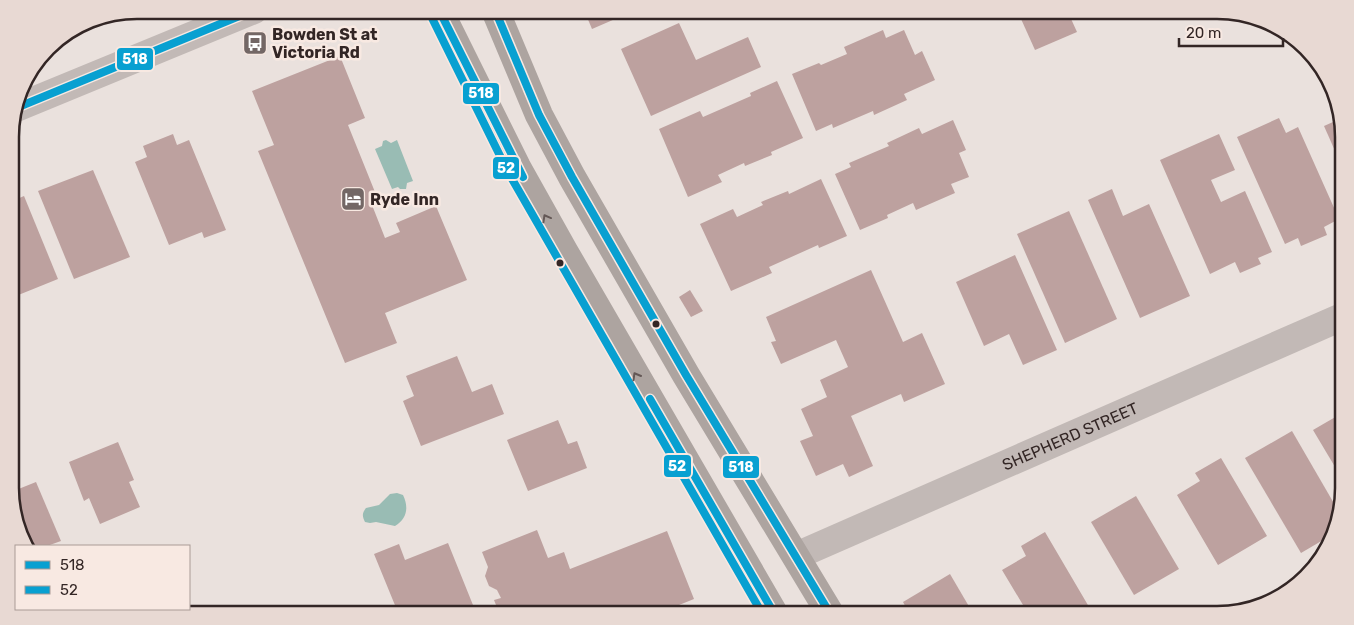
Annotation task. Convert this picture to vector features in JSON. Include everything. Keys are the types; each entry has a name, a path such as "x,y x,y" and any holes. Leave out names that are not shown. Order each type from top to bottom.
{"highway":[{"path":"444,19 518,167 564,251 770,606"},
{"path":"499,19 538,115 572,177 686,375 826,606"}],"street":[{"path":"23,105 232,19"},
{"name":"SHEPHERD STREET","path":"796,556 1335,320"}],"water":[{"path":"386,140 391,143 397,140 413,181 407,183 406,189 398,187 392,189 375,149 382,146 383,141"},
{"path":"397,493 403,495 406,504 406,512 399,523 395,526 365,522 363,515 366,508 379,505 390,494"}],"building":[{"path":"588,19 615,19 592,29"},
{"path":"1021,19 1071,19 1077,32 1035,50"},
{"path":"679,23 696,60 748,37 761,67 651,116 621,49"},
{"path":"883,30 886,38 904,30 915,55 922,51 935,80 904,94 907,100 874,115 873,111 833,128 832,124 816,131 792,74 847,54 844,47"},
{"name":"Ryde Inn","path":"340,56 365,118 348,125 379,202 372,205 385,238 400,232 396,223 436,206 467,280 385,313 397,343 345,363 258,151 274,145 252,91"},
{"path":"777,81 803,138 771,152 772,155 745,166 744,163 718,175 722,182 688,197 659,129 700,111 703,117 751,96 750,93"},
{"path":"1279,118 1286,133 1298,127 1335,210 1335,221 1324,227 1327,235 1301,246 1298,238 1285,244 1237,137"},
{"path":"953,120 966,150 959,153 969,177 951,184 955,193 916,210 913,203 887,215 888,218 860,230 835,174 851,167 849,163 889,146 887,143 919,128 922,134"},
{"path":"1334,122 1335,151 1324,126"},
{"path":"173,134 177,145 189,140 226,230 204,238 202,232 169,245 135,162 147,157 143,146"},
{"path":"1219,134 1235,170 1211,180 1221,202 1245,191 1272,252 1258,258 1261,264 1240,273 1235,262 1210,274 1160,160"},
{"path":"93,170 130,257 74,279 38,191"},
{"path":"821,179 847,236 819,248 818,245 769,267 772,273 731,291 700,224 733,209 737,217 763,205 761,202 788,191 789,194"},
{"path":"1112,189 1123,216 1149,204 1190,296 1140,318 1088,200"},
{"path":"24,196 58,279 19,295 19,198"},
{"path":"1069,211 1117,319 1065,343 1017,234"},
{"path":"1015,255 1057,350 1023,365 1009,334 984,346 956,282"},
{"path":"871,270 903,342 922,333 945,384 904,402 901,394 851,416 873,466 849,477 843,464 816,476 800,441 813,436 801,409 827,397 820,380 848,367 836,340 781,364 771,342 776,341 766,317"},
{"path":"690,290 703,311 691,317 679,297"},
{"path":"457,356 472,392 492,384 504,414 421,446 403,401 414,396 406,376"},
{"path":"1335,417 1335,467 1313,430"},
{"path":"558,420 568,444 577,441 587,468 528,491 507,440"},
{"path":"1292,431 1334,503 1329,527 1324,540 1301,553 1245,458"},
{"path":"118,442 134,480 129,482 140,507 100,524 89,498 84,501 69,462"},
{"path":"1221,458 1267,536 1218,565 1177,495 1200,481 1195,473"},
{"path":"36,482 61,541 50,545 33,545 23,519 19,489"},
{"path":"1136,496 1179,569 1134,595 1091,522"},
{"path":"537,530 548,558 564,552 570,569 667,531 694,599 676,606 496,606 494,600 501,598 497,590 489,586 485,576 488,567 482,552"},
{"path":"1045,532 1088,606 1024,606 1002,570 1026,556 1021,546"},
{"path":"448,543 473,606 395,606 374,554 399,544 405,560"},
{"path":"950,574 969,606 905,606 903,602"}],"transit line":[{"name":"518","path":"23,105 232,19"},
{"name":"52","path":"432,19 508,172 758,606"},
{"name":"518","path":"444,19 523,177"},
{"name":"518","path":"499,19 539,115 572,177 686,375 826,606"},
{"name":"518","path":"650,399 770,606"}],"place":[{"name":"Bowden St at Victoria Rd","path":"255,43"},
{"name":"Ryde Inn","path":"353,199"}]}
